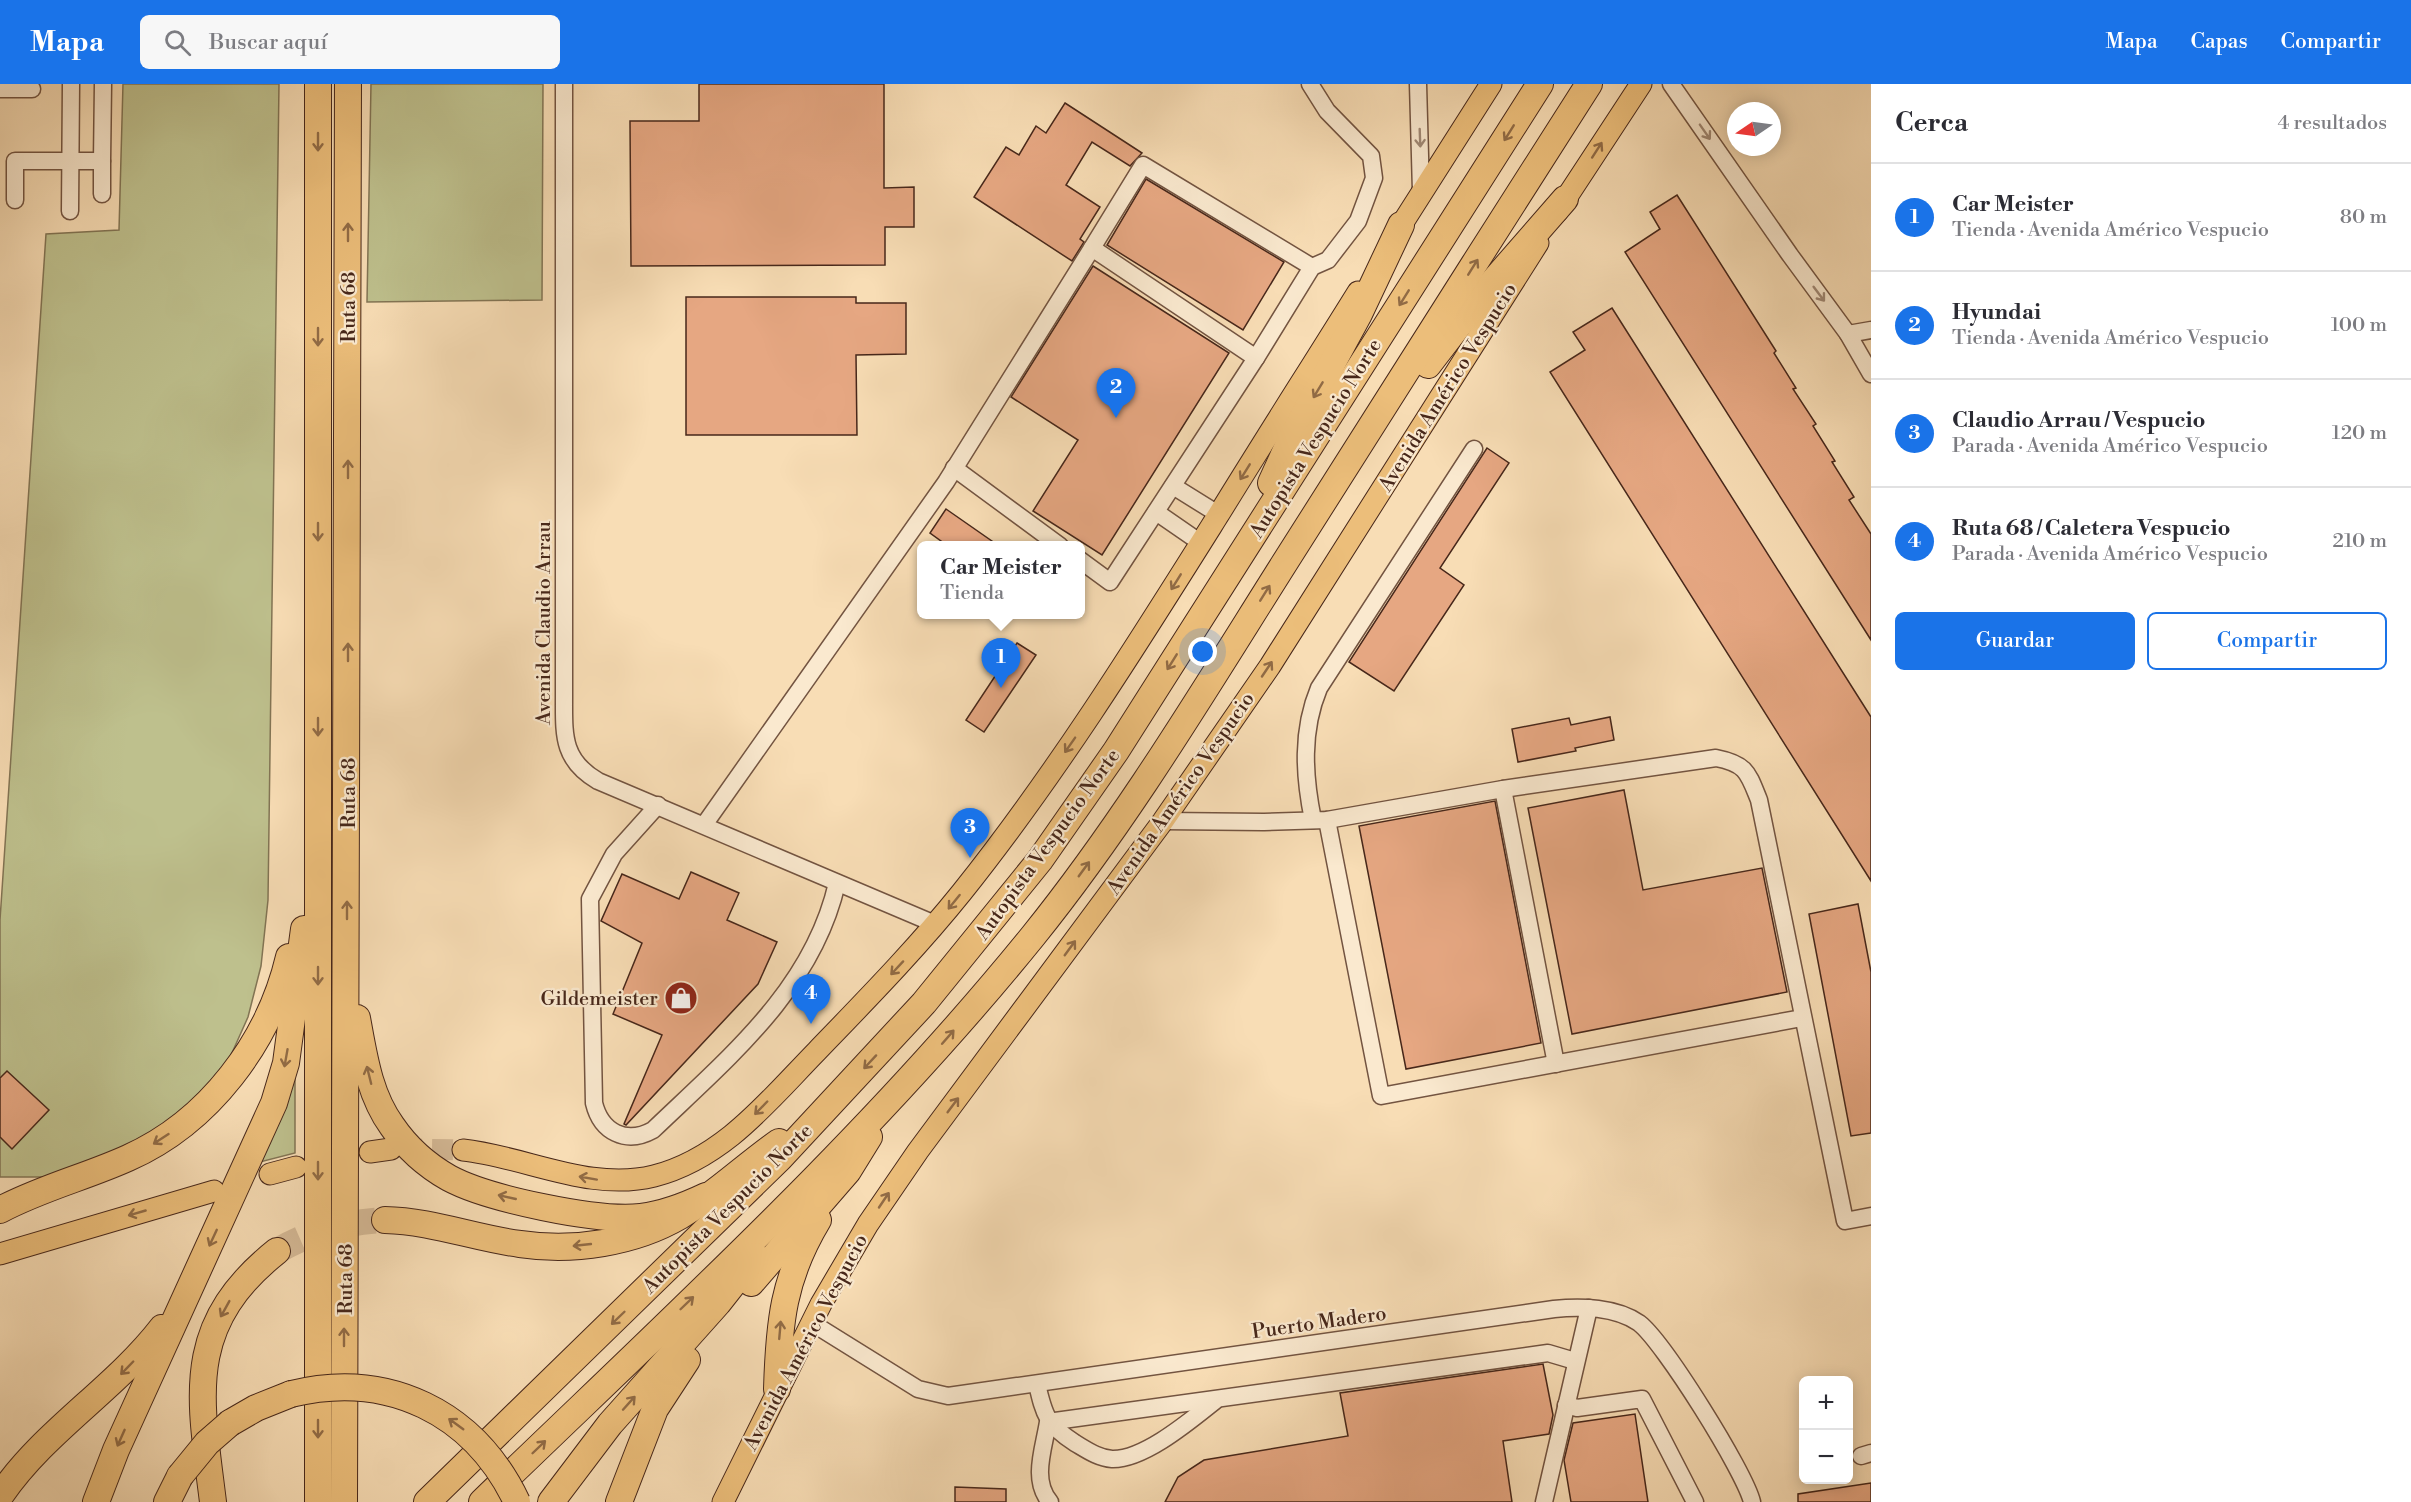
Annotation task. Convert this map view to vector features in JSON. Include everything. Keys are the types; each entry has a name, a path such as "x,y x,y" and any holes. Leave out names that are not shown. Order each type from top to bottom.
{"highway":[{"name":"Ruta 68","path":"318,84 318,1502"},
{"name":"Ruta 68","path":"344,1502 348,84"},
{"name":"Autopista Vespucio Norte","path":"427,1502 750,1189 924,1002 1040,860 1116,751 1540,84"},
{"name":"Autopista Vespucio Norte","path":"482,1502 738,1254 894,1095 1007,968 1106,839 1189,714 1589,84"},
{"path":"1328,493 1484,292 1565,200"},
{"path":"1249,542 1291,439 1359,314 1401,225"},
{"path":"0,1210 140,1152 189,1119 225,1083 258,1035 277,994 287,963 318,834"},
{"path":"96,1502 105,1474 266,1125 281,1081 291,1028 318,834"},
{"path":"347,968 368,1073 378,1101 403,1140 440,1172 478,1190 575,1213 612,1218 640,1217 670,1212 706,1196"},
{"path":"777,1389 784,1297 810,1233 894,1095"},
{"path":"385,1220 415,1221 520,1244 572,1246 613,1240 651,1229 679,1216 824,1111"},
{"path":"550,1502 610,1424 793,1214 876,1124"},
{"path":"619,1502 655,1409 670,1384 695,1349 848,1171"},
{"path":"213,1502 201,1400 209,1344 230,1299 250,1275 278,1251"},
{"path":"0,1496 37,1451 147,1347 189,1289"},
{"path":"167,1502 180,1476 207,1443 230,1424 256,1408 291,1394 319,1389 356,1388 396,1394 430,1408 461,1427 488,1454 517,1502"}],"main road":[{"path":"463,1150 512,1157 582,1177 604,1180 653,1176 694,1162 724,1142 755,1114 935,924 989,857 1068,748 1491,84"},
{"name":"Avenida Américo Vespucio","path":"723,1502 777,1389 868,1224 918,1151 1163,821 1270,666 1641,84"},
{"path":"370,1152 391,1149"},
{"path":"270,1174 296,1167"},
{"path":"0,1254 214,1191"}],"street":[{"path":"70,211 71,84"},
{"path":"102,194 103,84"},
{"name":"Avenida Claudio Arrau","path":"564,84 564,733 573,760 586,774 935,924"},
{"path":"1085,564 1110,582 1256,358 1312,267 1329,260 1358,221 1374,178 1371,156 1327,111 1310,84"},
{"path":"1418,84 1421,192"},
{"path":"1671,84 1848,334 1871,374"},
{"path":"0,89 32,89"},
{"path":"15,200 15,161 102,161"},
{"path":"704,825 954,468 1143,165 1312,267"},
{"path":"1092,248 1256,358"},
{"path":"1848,334 1871,330"},
{"path":"1474,449 1319,688 1310,713 1306,748 1307,794 1320,820 1382,1096 1802,1018"},
{"path":"954,468 1053,541"},
{"path":"1173,486 1218,514"},
{"path":"1156,512 1200,543"},
{"path":"1163,821 1320,820 1503,789 1716,758 1736,762 1750,778 1760,800 1802,1018 1845,1221 1871,1216"},
{"path":"1503,789 1556,1064"},
{"path":"658,805 614,854 590,898 594,1103 604,1125 618,1135 636,1137 653,1130 759,1028 805,963 825,920 837,883"},
{"path":"1544,1502 1589,1308"},
{"name":"Puerto Madero","path":"812,1323 918,1389 933,1395 948,1396 1554,1309 1589,1308 1624,1316 1638,1323 1650,1333 1663,1349 1742,1476 1752,1502"},
{"path":"1048,1422 1215,1401 1548,1353 1575,1361"},
{"path":"1037,1384 1042,1410 1048,1422 1092,1454 1113,1459 1123,1458 1156,1443 1215,1401"},
{"path":"1566,1405 1577,1408 1642,1399 1695,1502"},
{"path":"1048,1422 1039,1482 1050,1502"}],"green space":[{"path":"123,84 279,84 268,900 261,966 248,1017 227,1064 166,1128 70,1177 0,1177 0,920 46,234 119,230"},
{"path":"371,84 543,84 542,300 367,302"},
{"path":"295,1067 295,1153 260,1162"}],"building":[{"path":"699,84 884,84 884,188 914,187 914,227 885,227 885,265 631,266 630,121 699,121"},
{"path":"1065,103 1142,153 1130,166 1092,142 1066,185 1100,207 1080,239 1084,242 1072,261 974,197 1006,147 1019,155 1036,126 1046,133"},
{"path":"1146,179 1284,262 1243,330 1107,245"},
{"path":"1677,195 1776,351 1774,353 1796,388 1793,389 1816,424 1813,426 1835,461 1832,462 1854,497 1849,500 1871,534 1871,640 1625,252 1660,229 1650,212"},
{"path":"1093,266 1229,353 1102,555 1085,544 1085,541 1080,541 1033,511 1078,440 1011,397"},
{"path":"686,297 856,297 856,303 906,303 906,354 856,355 857,435 686,435"},
{"path":"1612,308 1871,717 1871,881 1550,372 1585,350 1573,332"},
{"path":"1487,448 1509,463 1440,568 1464,585 1394,691 1349,662"},
{"path":"946,509 992,541 941,541 930,533"},
{"path":"1017,643 1036,655 984,732 966,720"},
{"path":"1610,717 1614,740 1575,748 1576,751 1518,762 1512,729 1569,718 1571,725"},
{"path":"1624,790 1643,890 1762,868 1787,992 1572,1034 1528,808"},
{"path":"1495,801 1541,1043 1406,1069 1359,826"},
{"name":"Gildemeister","path":"691,872 739,893 727,920 777,942 758,984 626,1125 624,1124 662,1035 613,1014 642,943 601,921 622,874 679,899"},
{"path":"1858,904 1871,972 1871,1133 1851,1136 1809,914"},
{"path":"7,1071 49,1110 12,1149 0,1137 0,1078"},
{"path":"1543,1364 1553,1415 1549,1434 1503,1441 1512,1502 1165,1502 1178,1477 1204,1460 1348,1436 1340,1393"},
{"path":"1635,1414 1648,1502 1571,1502 1564,1460 1573,1423"},
{"path":"1871,1483 1871,1502 1798,1502 1798,1494"},
{"path":"955,1487 1006,1489 1006,1502 955,1502"}],"tunnel":[{"path":"401,1149 463,1150"},
{"path":"277,1251 303,1238 330,1229 385,1220"}],"place":[{"name":"Hyundai","path":"1116,418"},
{"name":"Car Meister","path":"1001,688"},
{"name":"Claudio Arrau / Vespucio","path":"970,858"},
{"name":"Gildemeister","path":"681,998"},
{"name":"Ruta 68 / Caletera Vespucio","path":"811,1024"}]}
